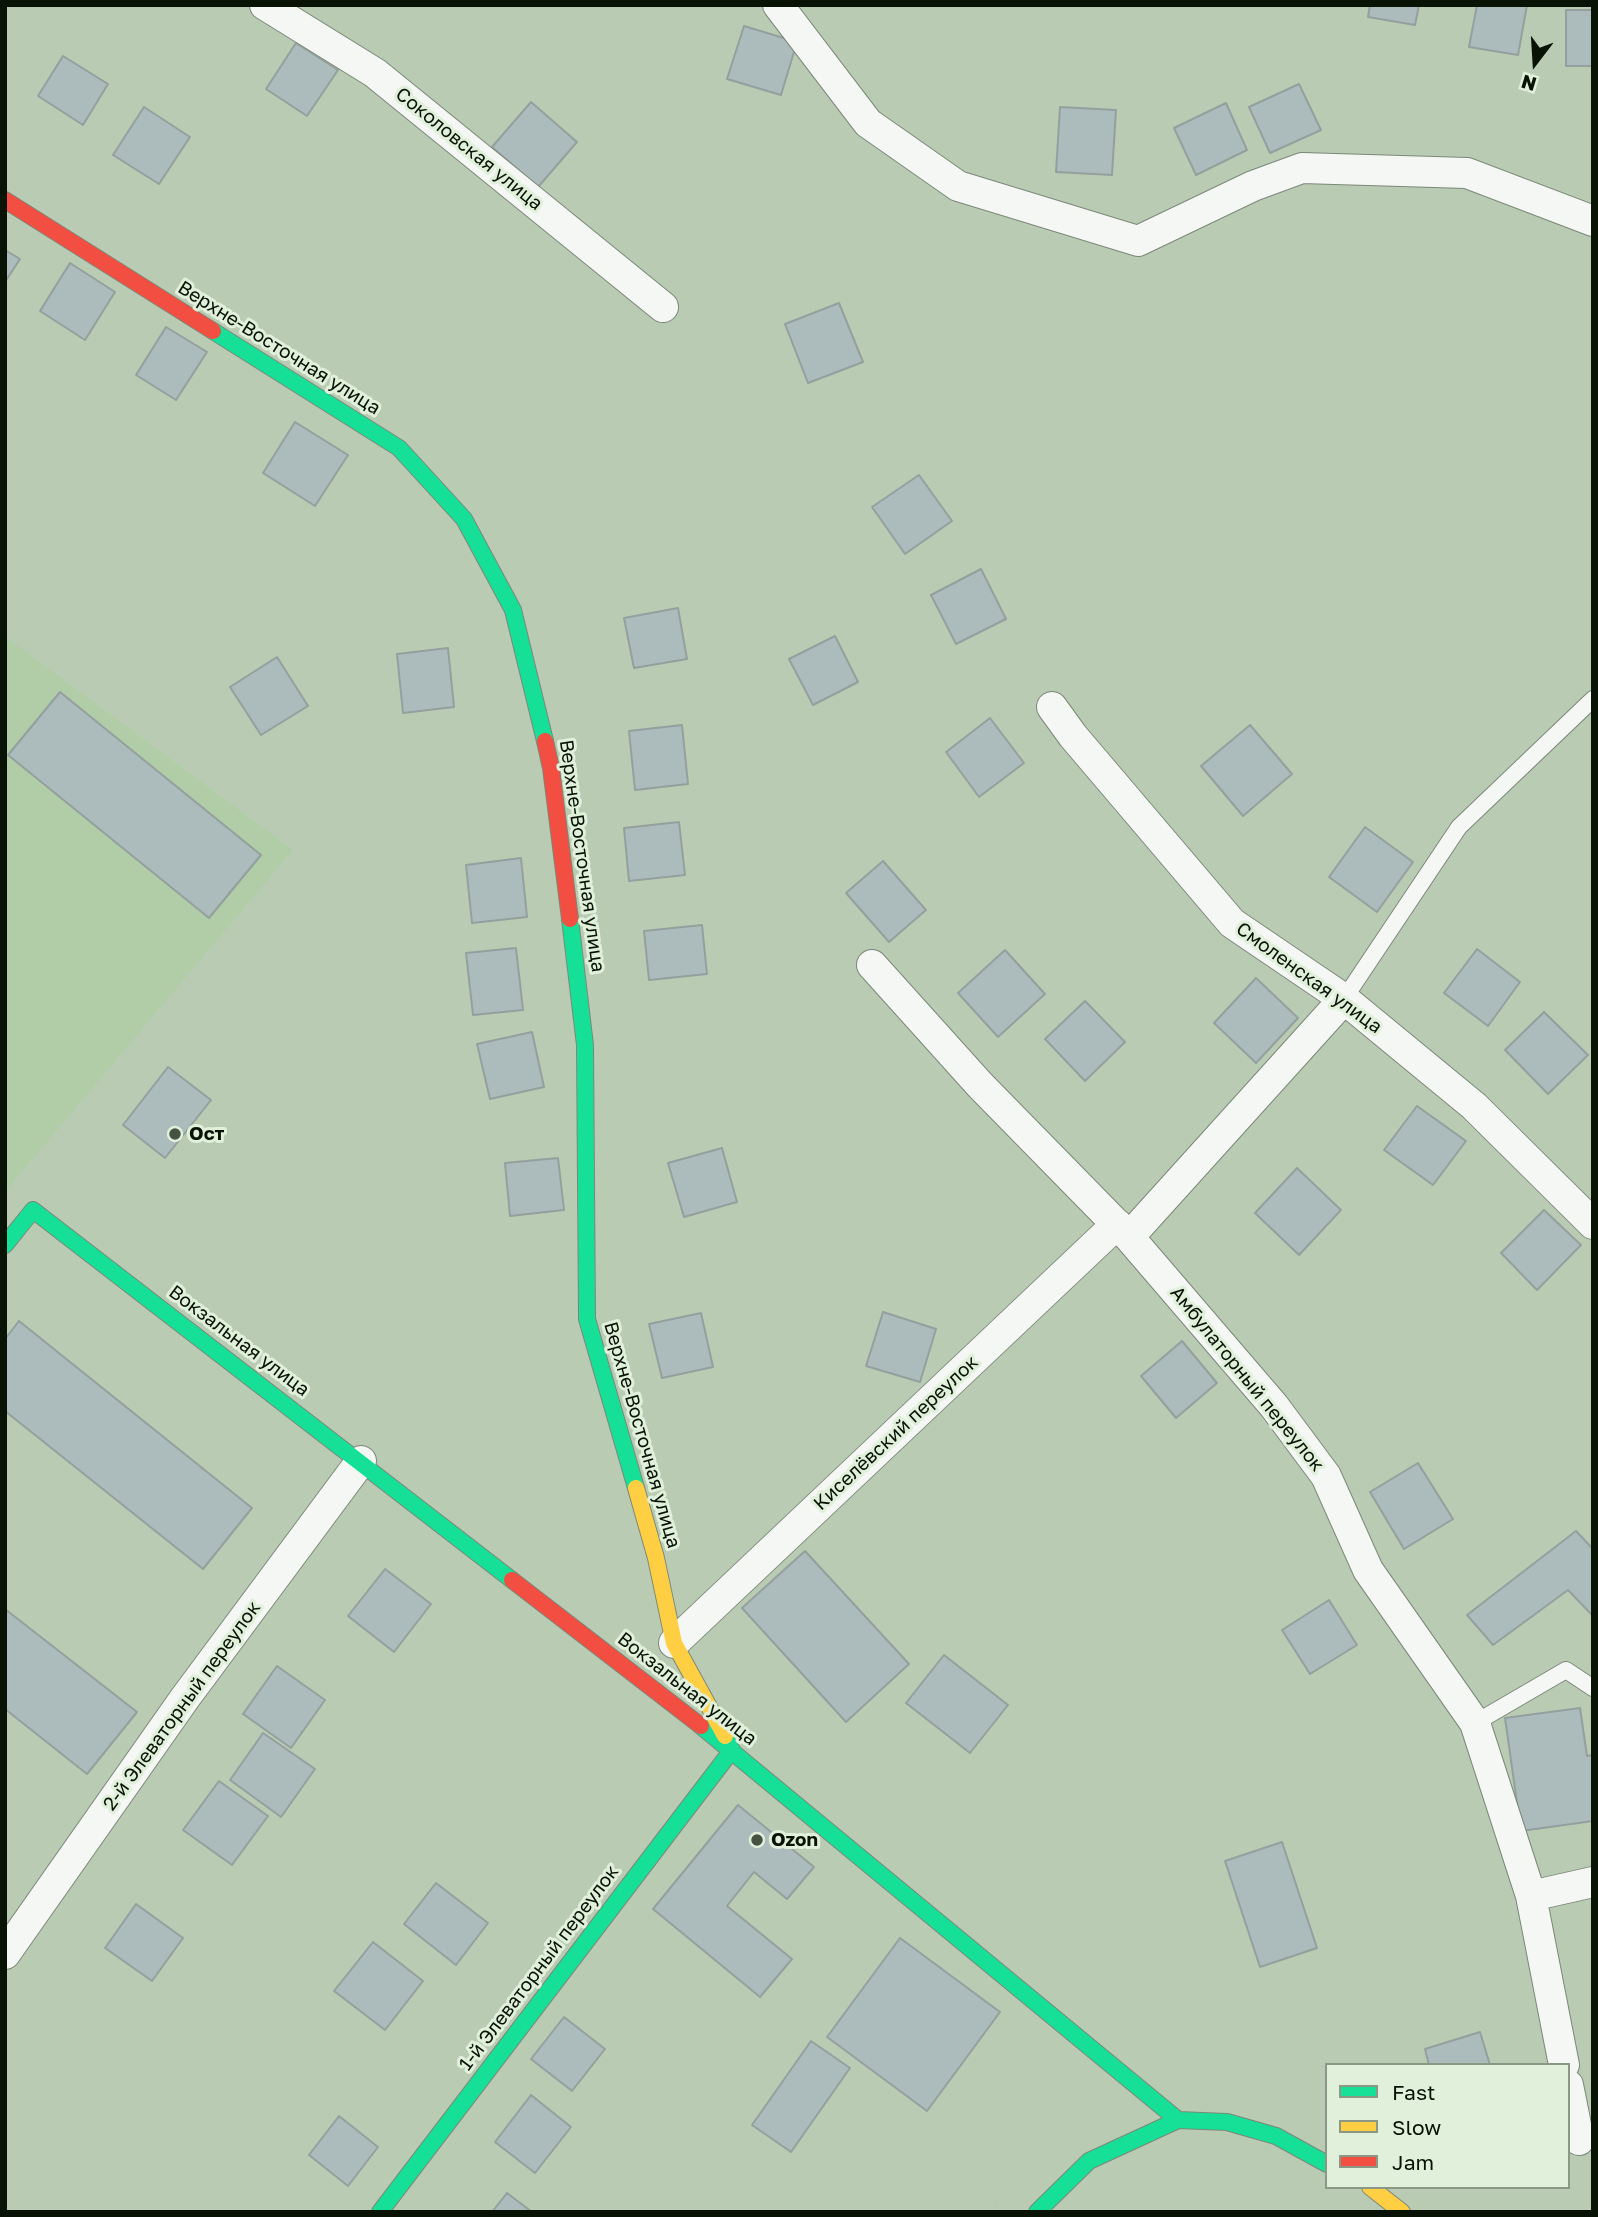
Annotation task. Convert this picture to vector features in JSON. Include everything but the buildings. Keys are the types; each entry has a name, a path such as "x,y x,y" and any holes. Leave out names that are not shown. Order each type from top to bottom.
{"street":[{"name":"Соколовская улица","path":"265,5 375,73 663,307"},
{"path":"778,5 868,122 958,186 1138,241 1301,167 1467,173 1593,221"},
{"name":"Верхне-Восточная улица","path":"5,200 399,449 464,519 513,610 551,768 576,955 585,1045 587,1319 656,1558 674,1643 732,1750"},
{"name":"Смоленская улица","path":"1052,707 1073,736 1232,923 1344,999 1474,1106 1593,1224"},
{"name":"Амбулаторный переулок","path":"872,965 980,1085 1123,1230 1274,1406 1326,1476 1368,1570 1475,1723 1531,1896 1564,2063"},
{"name":"Киселёвский переулок","path":"674,1643 1123,1230 1344,999"},
{"name":"Вокзальная улица","path":"5,1245 33,1210 732,1750 1178,2120"},
{"name":"2-й Элеваторный переулок","path":"5,1954 192,1689 361,1461"},
{"name":"1-й Элеваторный переулок","path":"380,2212 732,1750"},
{"path":"1531,1896 1593,1882"},
{"path":"1570,2094 1580,2140"},
{"path":"1037,2212 1089,2161 1178,2120 1227,2122 1276,2136 1325,2163"},
{"path":"1373,2189 1402,2212"}],"lane":[{"path":"1344,999 1459,827 1593,699"},
{"path":"1475,1723 1566,1670 1593,1688"}],"shaded area":[{"path":"5,636 293,850 5,1192"}],"traffic: fast":[{"path":"213,331 399,448 464,519 513,610 545,741"},
{"path":"570,919 585,1045 587,1319 636,1488"},
{"path":"5,1245 33,1210 512,1580"},
{"path":"701,1726 1178,2120"},
{"path":"380,2212 732,1750 725,1736"},
{"path":"1037,2212 1089,2161 1178,2120 1227,2122 1276,2136 1325,2163"}],"traffic: slow":[{"path":"636,1488 656,1558 674,1643 725,1736"},
{"path":"1373,2189 1402,2212"}],"traffic: jam":[{"path":"5,200 213,331"},
{"path":"545,741 551,768 570,919"},
{"path":"512,1580 701,1726"}],"place":[{"name":"Ост","path":"175,1134"},
{"name":"Ozon","path":"757,1840"}]}
